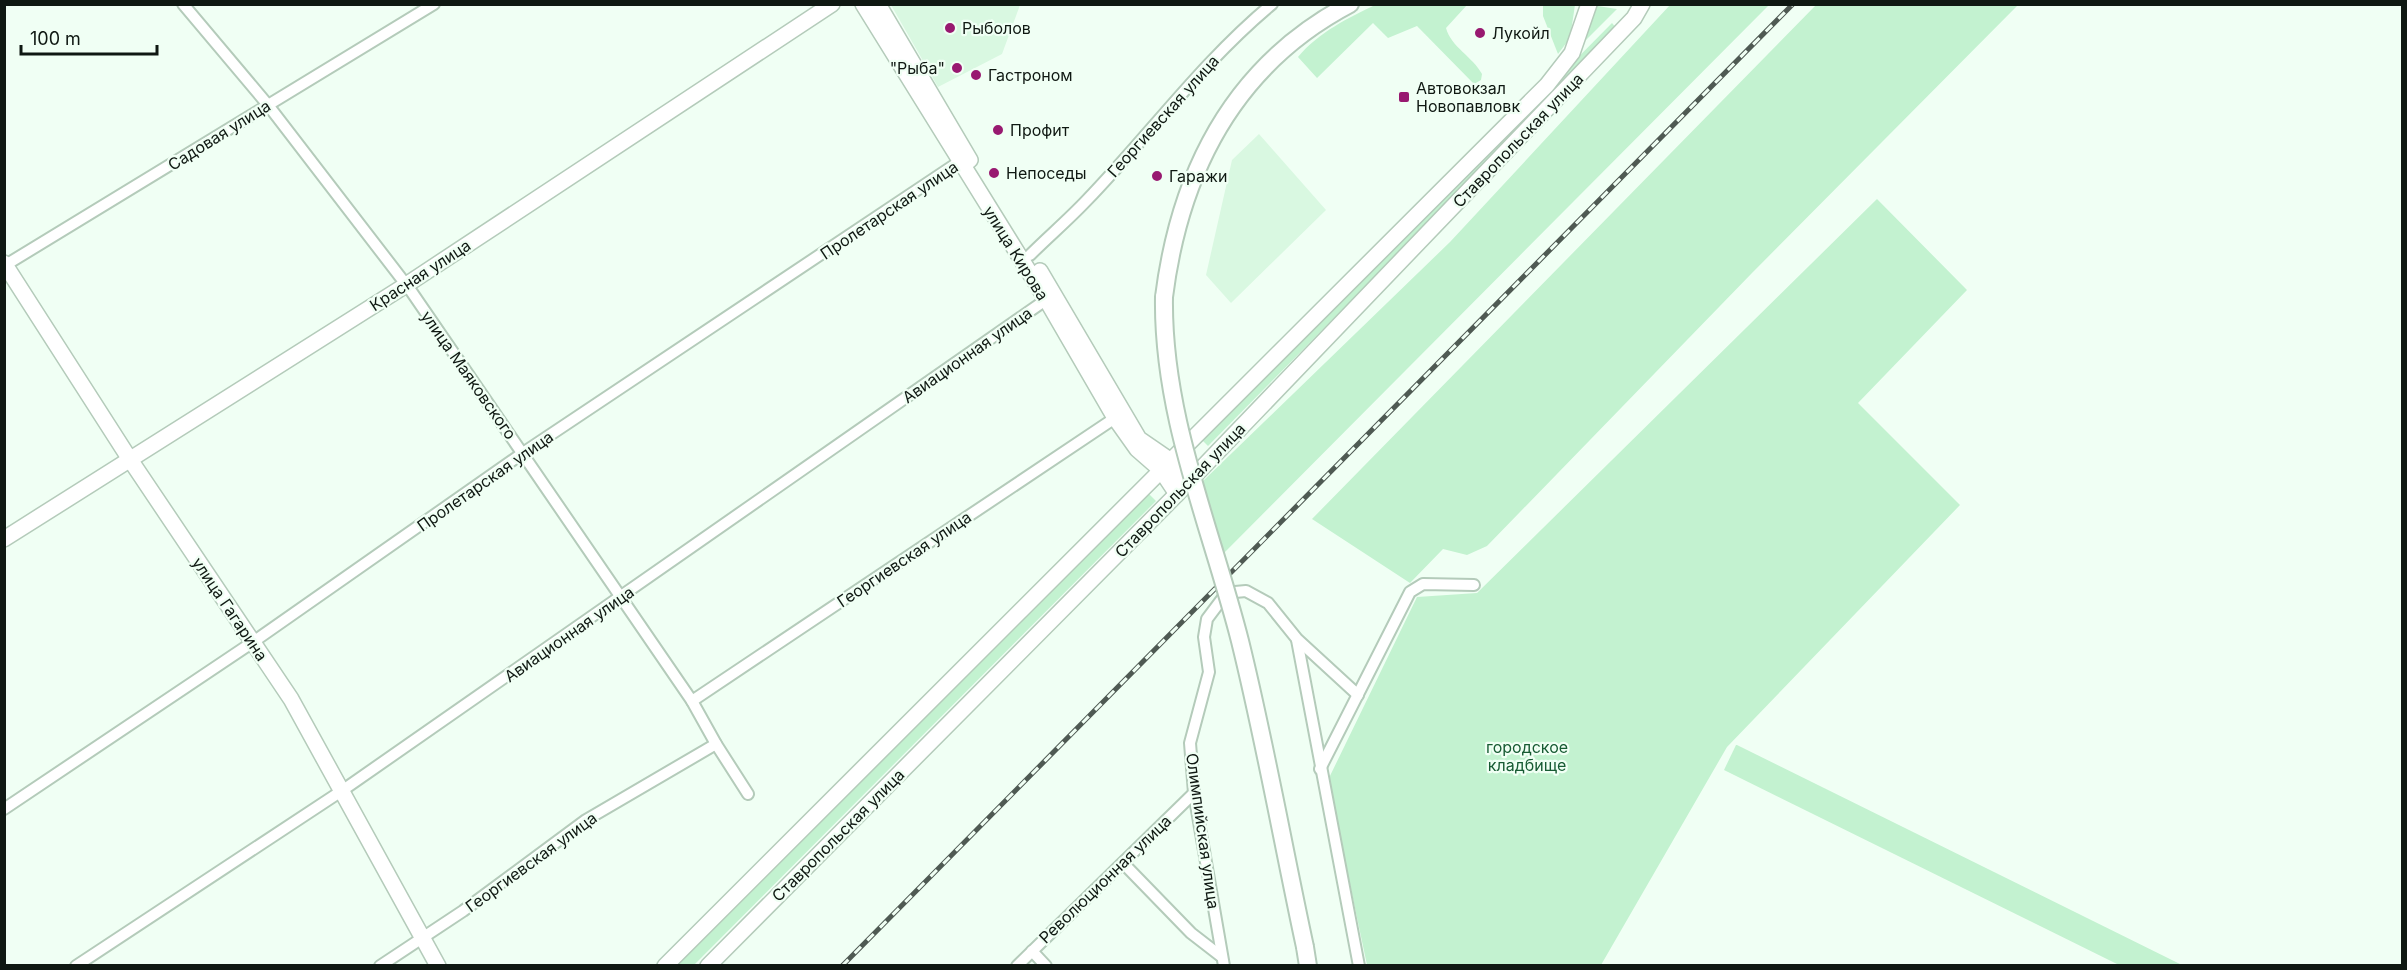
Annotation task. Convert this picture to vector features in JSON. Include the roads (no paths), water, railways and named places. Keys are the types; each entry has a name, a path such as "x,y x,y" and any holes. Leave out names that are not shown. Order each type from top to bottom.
{"main road":[{"name":"Красная улица","path":"4,539 406,285 832,4"},
{"name":"улица Кирова","path":"863,4 964,159 1139,439 1166,466 1182,489"},
{"name":"улица Кирова","path":"878,4 964,159 1030,255 1115,418 1137,449 1166,466"},
{"path":"1308,966 1240,641 1170,390 1164,329 1164,297 1170,249 1184,202 1200,160 1220,125 1270,61 1297,36 1350,4"},
{"name":"Ставропольская улица","path":"665,966 1547,85 1572,52 1589,4"},
{"name":"Ставропольская улица","path":"708,966 1182,489 1634,18 1642,4"},
{"name":"улица Гагарина","path":"5,265 129,458 291,699 343,789 438,966"}],"street":[{"name":"улица Маяковского","path":"183,4 268,105 406,285 692,701 748,794"},
{"name":"Садовая улица","path":"5,265 434,4"},
{"name":"Георгиевская улица","path":"1030,255 1086,201 1166,109 1210,63 1247,25 1272,4"},
{"name":"Пролетарская улица","path":"4,809 253,642 523,453 964,159"},
{"name":"Авиационная улица","path":"76,966 343,789 1050,297"},
{"name":"Георгиевская улица","path":"692,701 1115,418"},
{"path":"1320,770 1410,592 1423,584 1474,585"},
{"name":"Олимпийская улица","path":"1223,961 1194,793 1190,743 1209,672 1204,637 1206,619 1222,599 1235,592 1246,591 1268,603 1297,639"},
{"path":"1297,639 1358,695"},
{"path":"1297,639 1320,770 1359,966"},
{"name":"Георгиевская улица","path":"380,966 463,911 586,820 716,744"},
{"name":"Революционная улица","path":"1017,966 1194,793"},
{"name":"Олимпийская улица","path":"1123,863 1191,933 1223,961"},
{"path":"1032,951 1046,966"}],"railway":[{"path":"842,966 1793,4"}],"place":[{"name":"Рыболов","path":"950,28"},
{"name":"Лукойл","path":"1480,33"},
{"name":"\"Рыба\"","path":"957,68"},
{"name":"Гастроном","path":"976,75"},
{"name":"Автовокзал Новопавловк","path":"1404,97"},
{"name":"Профит","path":"998,130"},
{"name":"Непоседы","path":"994,173"},
{"name":"Гаражи","path":"1157,176"}],"park label":[{"name":"городское кладбище","path":"1527,756"}]}
